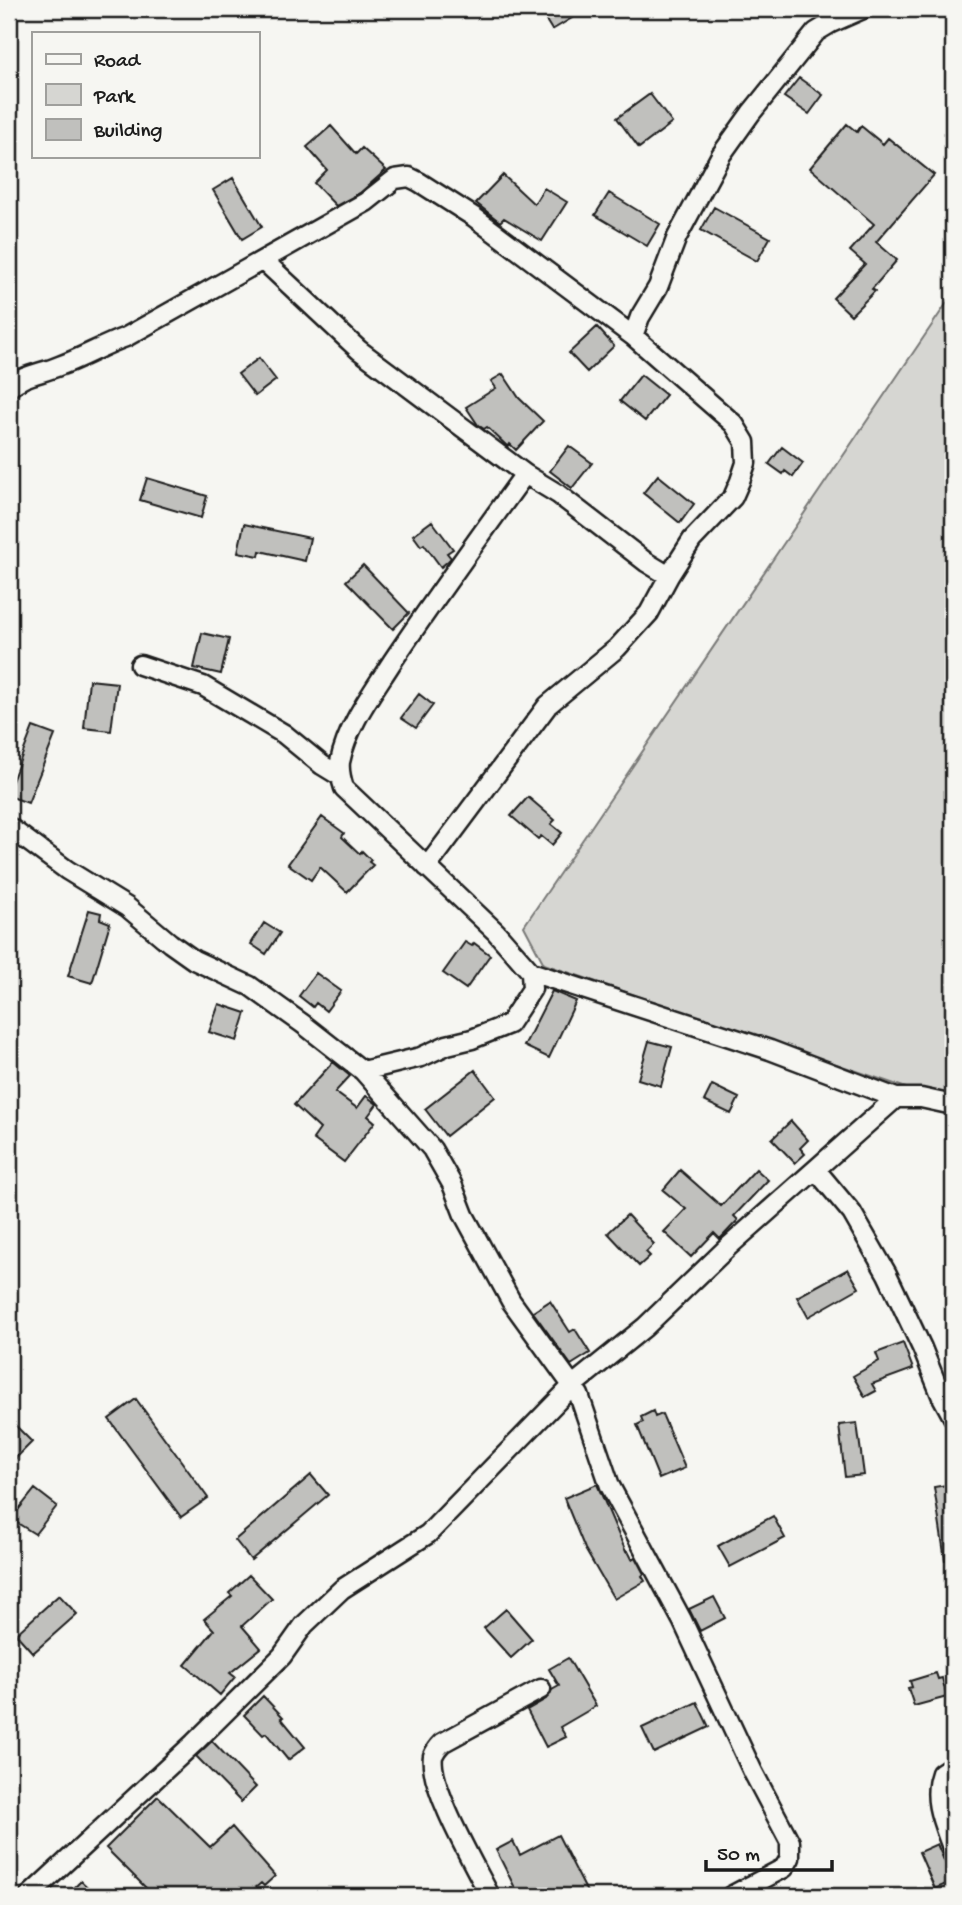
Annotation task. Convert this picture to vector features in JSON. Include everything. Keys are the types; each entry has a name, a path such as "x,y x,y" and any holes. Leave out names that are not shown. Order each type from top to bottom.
{"street":[{"path":"633,336 640,317 658,287 677,237 721,155 816,32 863,9"},
{"path":"9,388 25,376 59,367 126,337 366,202 396,179 410,177 474,217 633,336 734,424 745,442 746,463 733,497 692,540 649,613 617,648 548,705 427,867"},
{"path":"264,261 359,350 525,474 558,494 646,562 669,576"},
{"path":"525,474 427,610 376,687 350,734 340,762 340,776 344,788 496,932 531,972 770,1050 896,1098 921,1098 953,1105"},
{"path":"140,665 203,686 284,734 340,776"},
{"path":"9,827 67,870 127,907 194,960 250,986 303,1024 363,1071 432,1149 453,1184 476,1238 511,1301 579,1395 610,1486 682,1620 753,1772 790,1842 790,1858 784,1868 731,1896"},
{"path":"363,1071 421,1057 447,1045 472,1039 509,1024 532,989 531,972"},
{"path":"29,1896 194,1743 282,1656 304,1625 342,1590 428,1534 573,1385 645,1327 728,1247 896,1098"},
{"path":"816,1170 852,1213 887,1273 953,1417"},
{"path":"491,1896 461,1839 439,1788 433,1767 434,1754 442,1743 541,1689"},
{"path":"953,1765 941,1773 936,1790 936,1799 953,1850"}],"green space":[{"path":"953,294 953,1104 544,964 524,926"}],"building":[{"path":"539,9 587,9 552,30"},
{"path":"799,78 823,95 809,114 784,97"},
{"path":"650,94 672,123 639,148 617,118"},
{"path":"847,124 857,132 861,126 883,144 888,138 934,175 876,242 897,260 872,289 875,291 851,315 833,298 865,264 850,251 874,224 810,168"},
{"path":"331,126 356,154 362,148 386,170 360,193 336,206 314,183 327,170 307,147"},
{"path":"503,175 534,204 544,188 567,202 542,241 504,218 500,222 476,203"},
{"path":"233,178 262,227 242,239 213,190"},
{"path":"609,193 660,224 647,246 595,215"},
{"path":"714,207 770,238 757,261 701,230"},
{"path":"597,327 614,346 587,372 569,353"},
{"path":"259,358 276,380 255,396 238,374"},
{"path":"503,374 519,398 543,421 516,450 510,444 508,447 487,427 484,429 478,425 466,407 496,388 491,381"},
{"path":"641,375 666,395 645,421 620,401"},
{"path":"569,446 592,463 572,488 550,471"},
{"path":"782,447 803,463 793,477 785,471 783,474 769,464"},
{"path":"658,475 694,504 680,523 643,493"},
{"path":"147,478 207,496 201,518 140,500"},
{"path":"432,521 453,549 447,553 451,558 441,567 424,544 421,546 413,535"},
{"path":"244,524 310,538 305,561 260,551 259,556 238,552"},
{"path":"363,565 409,613 393,629 346,581"},
{"path":"202,633 229,639 221,674 194,668"},
{"path":"89,680 117,683 111,731 84,728"},
{"path":"419,694 433,705 416,728 401,718"},
{"path":"33,727 55,735 28,803 9,796 9,789"},
{"path":"528,797 555,820 551,824 562,833 552,845 541,836 538,839 511,816"},
{"path":"322,817 344,833 342,837 360,854 362,851 373,865 347,892 320,867 311,880 288,864"},
{"path":"89,910 101,913 100,919 110,923 92,983 68,976"},
{"path":"264,923 280,933 266,954 251,944"},
{"path":"465,942 472,946 474,943 490,955 466,989 443,973"},
{"path":"316,973 341,991 326,1011 316,1003 313,1007 299,996"},
{"path":"552,991 576,1001 549,1058 524,1046"},
{"path":"219,1004 246,1013 237,1041 209,1032"},
{"path":"649,1041 672,1047 661,1086 638,1079"},
{"path":"333,1062 350,1076 335,1092 357,1108 366,1096 377,1104 368,1116 375,1122 344,1162 313,1139 320,1129 294,1105"},
{"path":"475,1070 495,1097 446,1136 425,1109"},
{"path":"712,1085 739,1098 731,1114 704,1101"},
{"path":"791,1121 808,1140 800,1148 805,1154 795,1163 772,1139"},
{"path":"756,1169 768,1180 734,1216 738,1220 720,1239 714,1233 691,1257 664,1232 686,1209 663,1190 680,1170 721,1206"},
{"path":"627,1215 654,1244 646,1252 650,1256 639,1266 608,1233"},
{"path":"848,1269 859,1288 808,1317 797,1297"},
{"path":"550,1301 570,1332 575,1329 590,1353 571,1365 533,1312"},
{"path":"903,1343 913,1369 872,1384 876,1391 865,1397 853,1376 879,1361 876,1353"},
{"path":"136,1399 208,1498 181,1517 109,1419"},
{"path":"653,1411 655,1417 662,1414 685,1468 659,1479 637,1425 643,1422 641,1417"},
{"path":"9,1419 32,1442 9,1465"},
{"path":"857,1423 864,1475 845,1477 839,1425"},
{"path":"311,1475 328,1495 251,1560 235,1540"},
{"path":"597,1484 626,1552 628,1551 632,1559 635,1557 644,1574 642,1576 645,1581 614,1599 585,1549 564,1498"},
{"path":"953,1484 953,1560 945,1560 934,1487"},
{"path":"35,1489 57,1506 35,1534 11,1519"},
{"path":"773,1516 785,1538 730,1567 718,1546"},
{"path":"249,1575 272,1599 242,1626 261,1648 230,1673 235,1677 220,1695 185,1665 214,1630 204,1619 232,1596 229,1593"},
{"path":"59,1595 77,1614 33,1653 16,1634"},
{"path":"714,1597 725,1618 700,1631 689,1609"},
{"path":"506,1609 532,1639 511,1658 484,1628"},
{"path":"568,1658 596,1706 560,1727 566,1737 546,1747 527,1710 546,1699 552,1690 559,1686 549,1669"},
{"path":"936,1673 938,1679 942,1678 947,1697 914,1706 908,1688 912,1687 910,1681"},
{"path":"263,1696 305,1747 288,1760 266,1733 263,1735 244,1715"},
{"path":"697,1702 709,1727 654,1753 642,1728"},
{"path":"212,1741 256,1787 241,1802 196,1756"},
{"path":"158,1796 210,1847 232,1827 275,1876 264,1886 261,1883 246,1896 154,1896 106,1848"},
{"path":"558,1835 589,1896 519,1896 496,1850 513,1841 520,1855"},
{"path":"937,1844 953,1881 935,1889 919,1852"},
{"path":"81,1881 97,1896 66,1896"}]}
